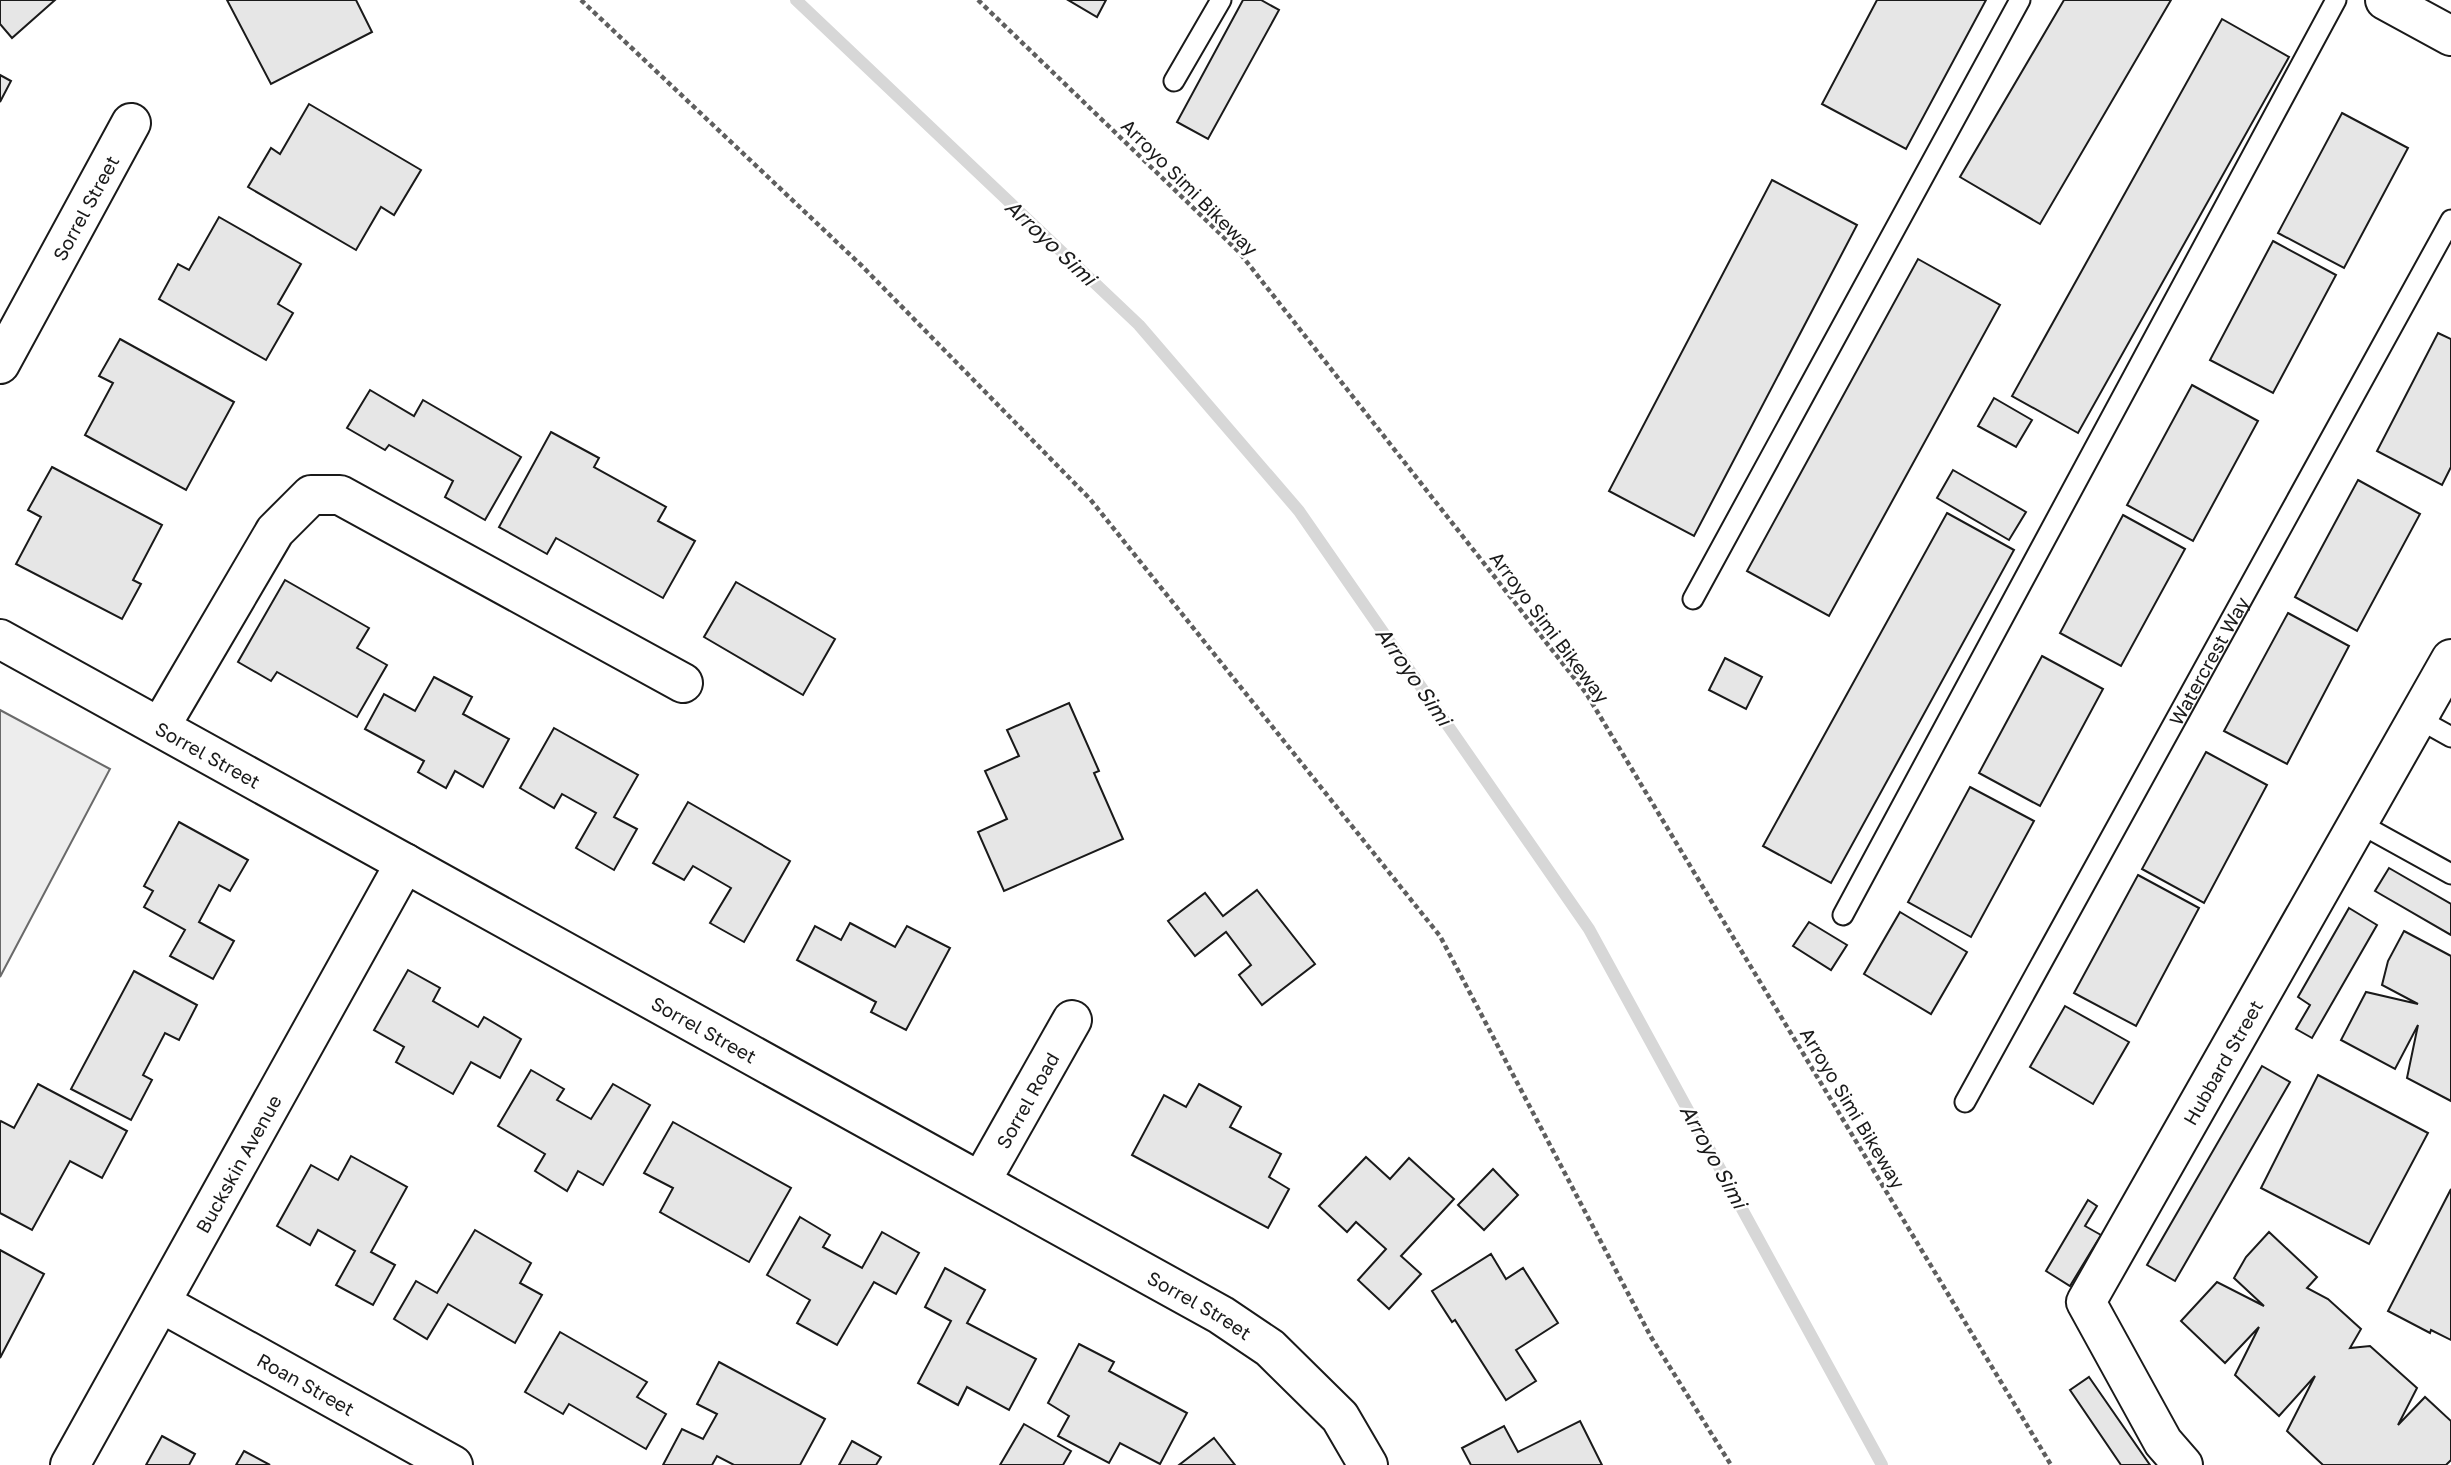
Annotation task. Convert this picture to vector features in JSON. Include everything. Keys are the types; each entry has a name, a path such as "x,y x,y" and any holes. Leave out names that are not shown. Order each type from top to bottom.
{"street":[{"path":"2385,0 2451,36"},
{"name":"Sorrel Street","path":"0,364 131,123"},
{"path":"160,727 275,531 311,495 340,495 683,683"},
{"name":"Sorrel Street","path":"0,639 1220,1315 1270,1348 1340,1417 1368,1465"},
{"name":"Hubbard Street","path":"2183,1465 2163,1442 2086,1302 2451,659"},
{"name":"Buckskin Avenue","path":"70,1465 405,863"},
{"name":"Sorrel Road","path":"981,1181 1072,1020"},
{"name":"Roan Street","path":"160,1303 453,1465"}],"lane":[{"path":"1174,81 1220,0"},
{"path":"1693,599 2021,0"},
{"path":"1843,915 2020,592 2336,0"},
{"name":"Watercrest Way","path":"1965,1102 2451,220"},
{"path":"2417,718 2451,737"},
{"path":"2357,822 2451,874"}],"path":[{"path":"581,0 862,267 1090,499 1440,936 1651,1337 1731,1465"},
{"name":"Arroyo Simi Bikeway","path":"978,0 1239,252 1586,693 2052,1465"}],"shaded area":[{"path":"0,710 110,769 0,977"}],"building":[{"path":"0,0 55,0 12,38 0,24"},
{"path":"227,0 356,0 372,32 271,84"},
{"path":"1068,0 1106,0 1097,17"},
{"path":"1243,0 1261,0 1279,10 1208,139 1177,122"},
{"path":"1877,0 1986,0 1906,149 1822,104"},
{"path":"2064,0 2171,0 2040,224 1960,177"},
{"path":"2222,19 2289,57 2078,433 2012,396"},
{"path":"0,75 11,81 0,102"},
{"path":"309,104 421,170 394,215 381,207 356,250 248,187 271,148 280,154"},
{"path":"2342,113 2408,148 2344,268 2278,233"},
{"path":"1772,180 1857,225 1694,536 1609,491"},
{"path":"219,217 301,264 278,304 293,313 266,360 159,299 178,264 189,270"},
{"path":"2273,241 2336,275 2273,393 2210,360"},
{"path":"1918,259 2000,305 1829,616 1747,571"},
{"path":"2438,333 2451,339 2451,467 2442,485 2377,451"},
{"path":"120,339 234,402 186,490 85,435 113,383 99,376"},
{"path":"2192,385 2258,421 2193,541 2127,505"},
{"path":"370,390 414,416 423,400 521,457 485,520 445,497 453,481 389,445 385,450 347,428"},
{"path":"1994,398 2032,420 2016,447 1978,426"},
{"path":"551,432 599,458 594,467 666,507 658,521 695,541 663,598 556,538 547,554 499,527"},
{"path":"52,467 162,525 133,580 141,584 122,619 16,564 41,517 28,510"},
{"path":"1953,470 2026,512 2009,540 1937,498"},
{"path":"2358,480 2420,514 2357,631 2295,597"},
{"path":"1947,513 2014,550 1831,883 1763,846"},
{"path":"2123,515 2185,549 2121,666 2060,633"},
{"path":"285,580 369,628 357,648 387,665 357,717 277,672 271,681 238,662"},
{"path":"736,582 835,639 803,695 704,637"},
{"path":"2288,613 2349,646 2287,764 2224,731"},
{"path":"2042,656 2103,689 2040,806 1979,773"},
{"path":"1725,658 1762,677 1746,709 1709,690"},
{"path":"434,677 472,697 463,714 509,739 483,787 455,771 446,788 418,772 424,761 365,729 384,694 415,711"},
{"path":"1069,703 1099,771 1094,773 1123,839 1004,891 978,832 1007,819 985,771 1019,756 1007,730"},
{"path":"554,728 638,775 614,817 637,829 614,870 576,848 596,813 562,794 554,808 520,788"},
{"path":"2206,752 2267,785 2204,903 2142,869"},
{"path":"1970,787 2034,821 1971,937 1908,902"},
{"path":"688,802 790,861 744,942 710,923 731,888 693,866 684,880 653,863"},
{"path":"179,822 248,860 230,891 219,885 199,922 234,941 213,979 170,956 185,930 144,907 153,891 144,886"},
{"path":"2389,868 2451,904 2451,935 2375,891"},
{"path":"2138,875 2199,908 2136,1026 2074,993"},
{"path":"1257,890 1315,964 1262,1005 1239,975 1251,965 1226,932 1195,956 1168,921 1205,893 1223,916"},
{"path":"2349,908 2377,925 2312,1038 2296,1029 2310,1005 2298,997"},
{"path":"1900,912 1967,952 1931,1014 1864,974"},
{"path":"1809,922 1847,945 1831,970 1793,946"},
{"path":"850,923 895,947 907,926 950,948 906,1030 871,1012 876,1002 797,960 815,926 841,940"},
{"path":"2404,931 2451,956 2451,1101 2407,1078 2418,1025 2395,1069 2341,1040 2366,992 2418,1004 2382,985 2388,961"},
{"path":"408,970 440,988 433,1001 478,1027 484,1017 521,1039 500,1078 471,1062 453,1094 396,1062 404,1047 374,1030"},
{"path":"134,971 197,1005 179,1040 165,1033 143,1075 152,1080 131,1120 71,1089"},
{"path":"2065,1006 2129,1042 2093,1104 2030,1067"},
{"path":"2262,1066 2290,1082 2175,1281 2147,1265"},
{"path":"531,1070 564,1089 557,1100 591,1119 613,1084 650,1105 603,1185 578,1171 567,1191 535,1171 545,1154 498,1126"},
{"path":"2318,1075 2428,1133 2369,1244 2261,1188"},
{"path":"38,1084 127,1131 102,1178 70,1161 32,1230 0,1213 0,1123 1,1121 14,1128"},
{"path":"1199,1084 1241,1107 1230,1127 1281,1154 1269,1177 1289,1189 1268,1228 1132,1155 1164,1095 1186,1107"},
{"path":"673,1122 791,1188 749,1262 660,1212 673,1188 644,1173"},
{"path":"351,1156 407,1187 371,1252 395,1265 373,1305 336,1285 355,1251 318,1230 310,1245 277,1226 311,1165 338,1180"},
{"path":"1366,1157 1390,1179 1409,1158 1454,1199 1401,1256 1421,1274 1389,1309 1358,1280 1386,1249 1356,1222 1347,1232 1319,1206"},
{"path":"1493,1169 1518,1195 1484,1230 1458,1205"},
{"path":"2451,1189 2451,1340 2431,1330 2430,1333 2388,1311"},
{"path":"2088,1200 2097,1206 2085,1226 2101,1235 2070,1286 2046,1271"},
{"path":"800,1217 830,1235 823,1247 862,1268 882,1232 919,1253 896,1294 874,1282 837,1345 797,1323 810,1300 767,1275"},
{"path":"475,1230 531,1263 520,1283 542,1295 515,1343 448,1304 427,1339 394,1319 416,1281 437,1293"},
{"path":"2269,1232 2317,1277 2307,1288 2328,1299 2361,1329 2350,1348 2370,1346 2417,1388 2398,1425 2425,1397 2451,1421 2451,1460 2446,1465 2323,1465 2287,1431 2315,1376 2279,1416 2235,1375 2259,1327 2225,1363 2181,1321 2217,1282 2264,1306 2234,1278 2246,1257"},
{"path":"0,1250 44,1274 0,1358"},
{"path":"1491,1254 1506,1279 1523,1268 1558,1323 1516,1350 1536,1381 1506,1400 1455,1320 1452,1322 1432,1291"},
{"path":"945,1268 985,1290 967,1323 1036,1359 1009,1410 967,1387 958,1405 918,1383 951,1321 925,1307"},
{"path":"560,1332 647,1382 637,1397 666,1414 646,1449 569,1404 563,1414 525,1392"},
{"path":"1079,1344 1114,1362 1109,1371 1187,1413 1160,1464 1120,1443 1109,1463 1058,1436 1069,1416 1048,1403"},
{"path":"719,1362 825,1419 800,1465 734,1465 717,1456 712,1465 663,1465 682,1429 703,1439 717,1414 697,1404"},
{"path":"2089,1377 2150,1465 2121,1465 2070,1390"},
{"path":"1580,1421 1602,1465 1471,1465 1462,1448 1504,1426 1518,1452"},
{"path":"1024,1424 1071,1451 1063,1465 1000,1465"},
{"path":"162,1436 195,1454 189,1465 146,1465"},
{"path":"1214,1438 1235,1465 1179,1465"},
{"path":"852,1441 881,1457 876,1465 839,1465"},
{"path":"244,1451 270,1465 236,1465"}],"waterway":[{"name":"Arroyo Simi","path":"796,0 1139,325 1299,511 1589,929 1882,1465"}]}
